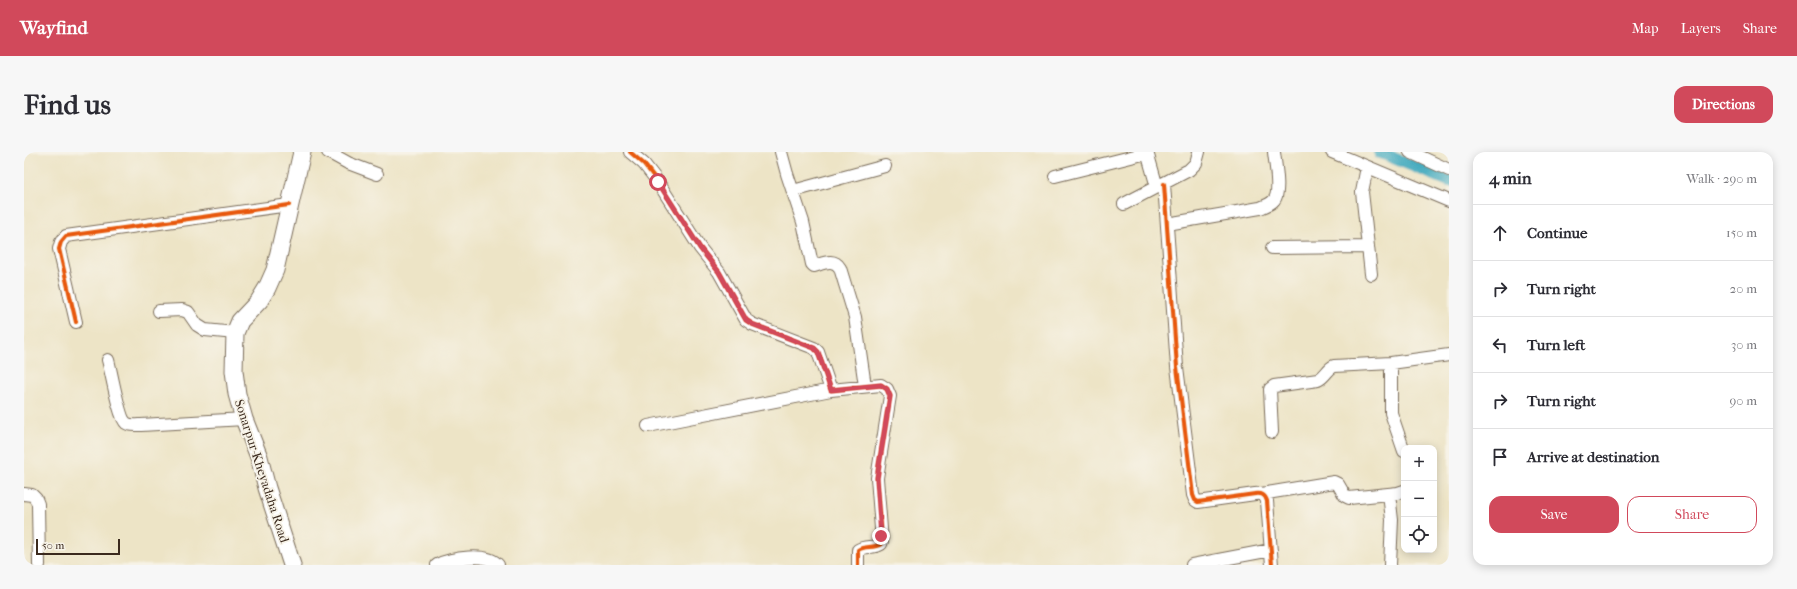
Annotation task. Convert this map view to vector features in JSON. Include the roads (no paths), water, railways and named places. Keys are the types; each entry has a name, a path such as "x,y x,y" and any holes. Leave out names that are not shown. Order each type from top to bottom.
{"main road":[{"name":"Sonarpur-Kheyadaha Road","path":"292,565 267,488 260,458 244,418 237,394 234,371 235,333 240,321 259,301 275,270 302,152"}],"street":[{"path":"328,152 348,163 377,174"},
{"path":"630,152 644,164 658,182 700,248 719,272 746,320 752,324 814,348 818,352 831,390"},
{"path":"781,152 803,222 812,264 814,266 834,261 840,268 855,317 865,386"},
{"path":"1055,176 1147,152 1160,186 1167,224 1177,367 1193,495 1195,500 1198,502 1261,494 1334,482 1338,484 1345,496 1349,498 1401,492"},
{"path":"1124,204 1189,170 1196,163 1199,152"},
{"path":"1167,224 1260,208 1268,205 1275,200 1278,191 1274,152"},
{"path":"1332,152 1449,201"},
{"path":"1411,152 1449,170"},
{"path":"793,191 885,166"},
{"path":"1367,167 1362,192 1371,274"},
{"path":"76,322 59,249 61,242 66,236 289,205"},
{"path":"1272,248 1368,247"},
{"path":"159,311 182,310 188,312 197,325 205,330 235,333"},
{"path":"1272,432 1270,390 1274,386 1318,380 1324,377 1330,368 1334,366 1391,364 1449,355"},
{"path":"108,360 122,418 126,423 142,425 244,418"},
{"path":"1391,364 1391,413 1402,445"},
{"path":"648,426 831,390 881,385 887,389 890,396 877,478 882,541 878,546 864,547 858,550 858,565"},
{"path":"24,494 32,494 38,504 39,565"},
{"path":"1261,494 1268,501 1272,565"},
{"path":"1389,494 1392,520 1390,565"},
{"path":"1192,565 1271,550"},
{"path":"437,565 444,562 482,557 494,560 498,565"}],"waterway":[{"path":"1379,152 1449,181"}]}
